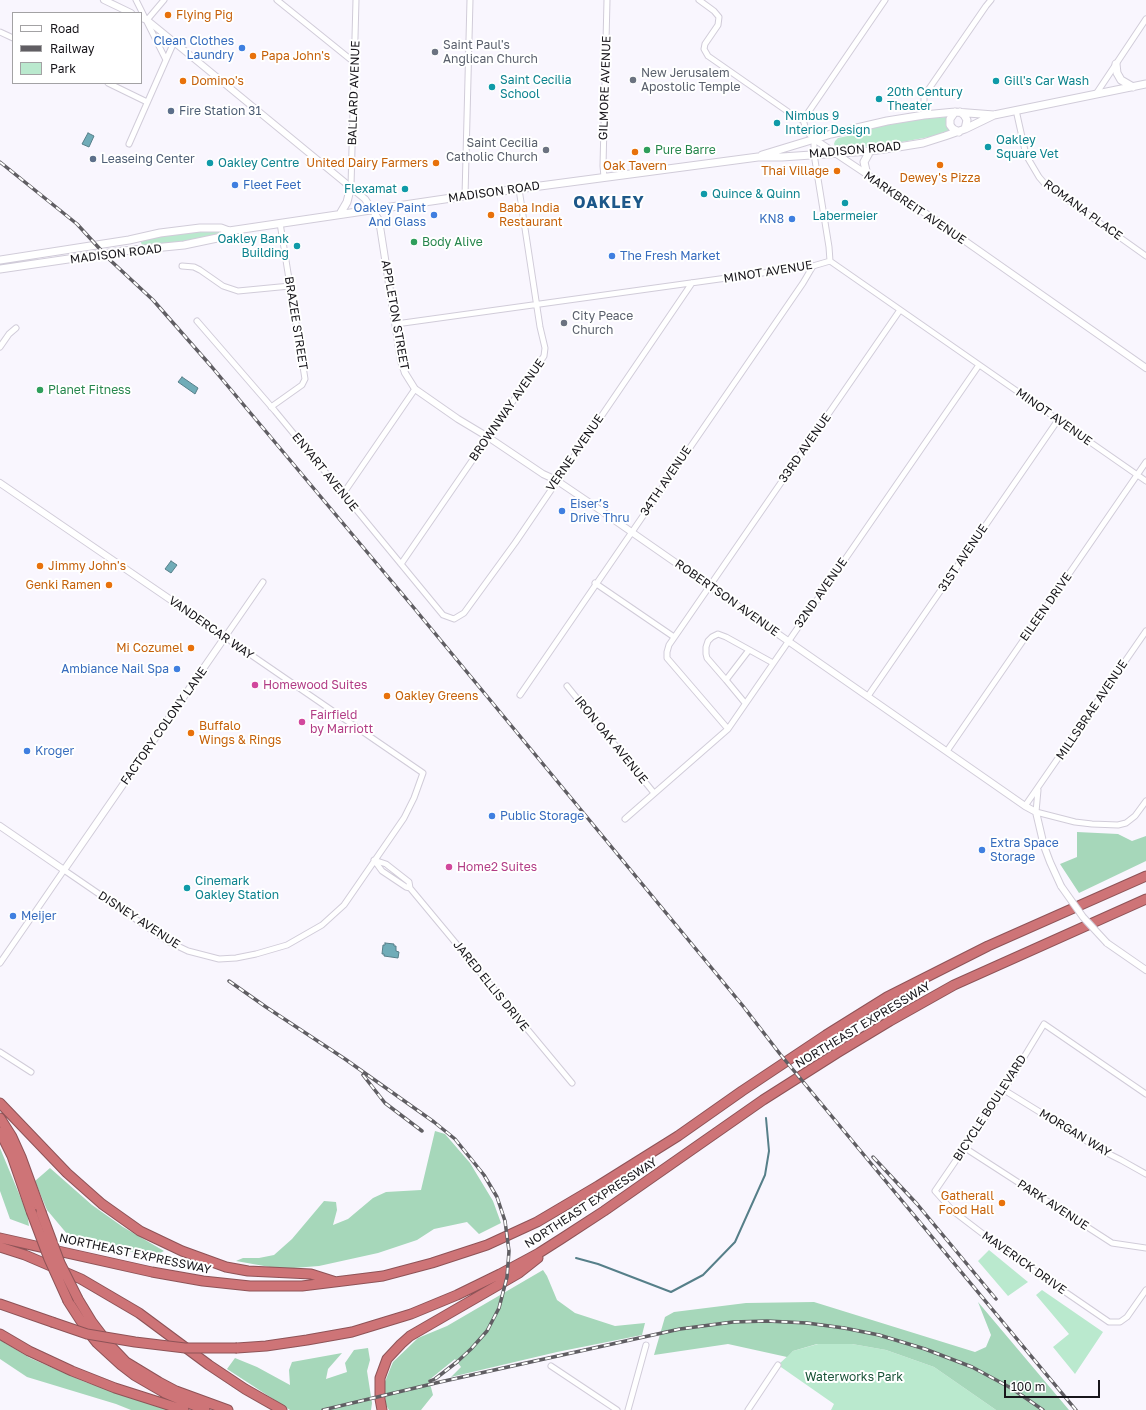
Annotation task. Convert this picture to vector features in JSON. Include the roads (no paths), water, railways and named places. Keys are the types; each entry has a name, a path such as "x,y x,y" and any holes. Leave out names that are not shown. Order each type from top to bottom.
{"highway":[{"name":"NORTHEAST EXPRESSWAY","path":"0,1238 203,1282 250,1286 294,1286 337,1282 383,1276 432,1263 487,1245 537,1222 678,1136 826,1034 887,997 988,946 1146,876"},
{"name":"NORTHEAST EXPRESSWAY","path":"0,1304 87,1334 134,1342 185,1348 237,1348 266,1346 307,1340 352,1332 411,1314 457,1295 539,1253 604,1211 763,1100 890,1021 954,985 1146,899"},
{"path":"0,1103 67,1173 102,1204 140,1231 182,1252 226,1267 248,1271 311,1274 337,1282"},
{"path":"0,1118 12,1137 21,1157 60,1263 78,1299 92,1322 108,1343 126,1362 159,1382 176,1391 228,1410"},
{"path":"0,1132 12,1156 49,1260 68,1301 90,1333 121,1365 134,1375 165,1393 205,1410"},
{"path":"382,1410 380,1399 380,1378 387,1359 401,1344 410,1336 519,1273 561,1239"},
{"path":"0,1247 26,1255 81,1279 138,1313 209,1365 245,1389 282,1410"},
{"path":"0,1334 29,1351 72,1371 115,1388 184,1410"}],"main road":[{"path":"1116,64 1117,73 1121,80 1133,87"},
{"name":"MADISON ROAD","path":"758,157 801,142 887,121 924,115 958,112 994,114 1146,84"},
{"path":"958,112 966,117 967,120 962,130 953,129 950,125 950,119 958,112"},
{"name":"MADISON ROAD","path":"0,260 129,240 160,233 200,228 220,228 229,230 465,196 758,157 782,157 870,151 923,142 962,130 994,114"},
{"path":"782,157 801,142"},
{"path":"867,175 864,162 870,151"},
{"path":"340,214 351,186"},
{"name":"MADISON ROAD","path":"0,270 123,252 184,245 222,237 229,230"}],"street":[{"path":"104,0 129,12"},
{"path":"136,0 141,12"},
{"path":"144,19 164,0"},
{"path":"277,0 355,63"},
{"name":"BALLARD AVENUE","path":"351,186 356,0"},
{"path":"465,196 470,0"},
{"name":"GILMORE AVENUE","path":"604,177 603,166 608,0"},
{"path":"699,0 714,11 719,17 718,25 705,44 704,49 708,56 797,118 803,120 884,0"},
{"path":"924,115 924,96 991,0"},
{"path":"144,19 351,186 373,209"},
{"path":"144,19 166,60"},
{"path":"1096,94 1146,19"},
{"path":"0,32 12,38"},
{"path":"129,144 174,42"},
{"path":"110,84 147,102"},
{"name":"ROMANA PLACE","path":"1016,110 1026,154 1038,177 1051,188 1146,256"},
{"name":"MARKBREIT AVENUE","path":"803,120 807,132 814,139 928,215 1146,368"},
{"path":"814,139 814,154 830,261"},
{"name":"BROWNWAY AVENUE","path":"400,564 544,356 545,348 540,327 519,189"},
{"name":"APPLETON STREET","path":"373,209 379,220 401,361 405,373 415,389"},
{"name":"BRAZEE STREET","path":"271,407 302,385 304,379 280,223"},
{"name":"MINOT AVENUE","path":"396,324 813,266 830,261 1146,481"},
{"path":"182,266 194,267 223,286 238,291 290,286"},
{"name":"34TH AVENUE","path":"520,695 803,283 813,266"},
{"name":"VERNE AVENUE","path":"454,619 464,613 515,543 556,480 692,283"},
{"name":"33RD AVENUE","path":"728,729 667,658 669,645 900,310"},
{"name":"ENYART AVENUE","path":"197,321 271,407 443,615 454,619"},
{"path":"0,347 9,334 16,328"},
{"name":"32ND AVENUE","path":"625,819 728,729 979,365"},
{"path":"343,494 415,389"},
{"name":"ROBERTSON AVENUE","path":"415,389 458,419 543,474 556,480 1025,806 1048,816 1075,822 1118,825 1131,820 1146,801"},
{"name":"31ST AVENUE","path":"868,696 1058,420"},
{"name":"EILEEN DRIVE","path":"947,751 1146,462"},
{"name":"VANDERCAR WAY","path":"0,483 423,773"},
{"name":"FACTORY COLONY LANE","path":"64,870 263,582"},
{"path":"596,583 674,636"},
{"name":"MILLSBRAE AVENUE","path":"1025,806 1146,632"},
{"path":"745,704 707,658 705,650 708,641 718,634 773,663"},
{"path":"726,680 748,650"},
{"name":"IRON OAK AVENUE","path":"567,686 654,793"},
{"name":"DISNEY AVENUE","path":"0,826 168,942 204,956 236,958 287,945 322,925 344,905 404,818 414,798 423,773"},
{"name":"MILLSBRAE AVENUE","path":"1036,812 1038,789"},
{"path":"1036,812 1044,846 1061,886 1083,917 1108,943 1146,970"},
{"name":"JARED ELLIS DRIVE","path":"374,860 386,864 408,882 410,888 572,1083"},
{"path":"0,963 64,870"},
{"name":"BICYCLE BOULEVARD","path":"935,1192 1004,1090 1044,1024 1146,1094"},
{"path":"0,1052 30,1072"},
{"name":"MORGAN WAY","path":"1004,1090 1103,1152 1146,1174"},
{"name":"PARK AVENUE","path":"965,1148 1112,1243 1146,1248"},
{"name":"MAVERICK DRIVE","path":"935,1192 953,1211 1004,1250 1109,1322 1120,1322 1127,1317 1146,1290"},
{"path":"628,1410 646,1345"},
{"path":"748,1410 778,1365"},
{"path":"551,1366 617,1410"}],"water":[{"path":"88,133 94,136 89,147 82,144"},
{"path":"182,377 198,388 195,394 178,382"},
{"path":"171,561 177,565 171,573 165,569"},
{"path":"385,943 394,944 394,946 396,946 396,951 399,952 398,958 384,956 384,954 382,954 383,945 385,945"}],"waterway":[{"path":"576,1258 598,1264 671,1292 703,1275 735,1242 765,1175 769,1151 766,1118"}],"railway":[{"path":"0,162 77,224 110,260 153,300 211,366 414,608 743,1006 780,1054 1076,1410"},
{"path":"229,981 345,1059 434,1122 455,1139 484,1175 497,1197 505,1221 509,1251 507,1277 499,1308 487,1331 471,1349 457,1362 435,1379 430,1381"},
{"path":"363,1075 385,1103 422,1131"},
{"path":"873,1157 917,1204 996,1299"},
{"path":"323,1410 440,1382 680,1329 733,1322 767,1321 807,1323 844,1328 879,1335 925,1349 972,1367 1011,1388 1043,1410"}],"place":[{"name":"Flying Pig","path":"168,15"},
{"name":"Clean Clothes Laundry","path":"242,48"},
{"name":"Saint Paul's Anglican Church","path":"435,52"},
{"name":"Papa John's","path":"253,56"},
{"name":"New Jerusalem Apostolic Temple","path":"633,80"},
{"name":"Domino's","path":"183,81"},
{"name":"Gill's Car Wash","path":"996,81"},
{"name":"Saint Cecilia School","path":"492,87"},
{"name":"20th Century Theater","path":"879,99"},
{"name":"Fire Station 31","path":"171,111"},
{"name":"Nimbus 9 Interior Design","path":"777,123"},
{"name":"Oakley Square Vet","path":"988,147"},
{"name":"Saint Cecilia Catholic Church","path":"546,150"},
{"name":"Pure Barre","path":"647,150"},
{"name":"Oak Tavern","path":"635,152"},
{"name":"Leaseing Center","path":"93,159"},
{"name":"Oakley Centre","path":"210,163"},
{"name":"United Dairy Farmers","path":"436,163"},
{"name":"Dewey's Pizza","path":"940,165"},
{"name":"Thai Village","path":"837,171"},
{"name":"Fleet Feet","path":"235,185"},
{"name":"Flexamat","path":"405,189"},
{"name":"Quince & Quinn","path":"704,194"},
{"name":"Labermeier","path":"845,203"},
{"name":"Oakley Paint And Glass","path":"434,215"},
{"name":"Baba India Restaurant","path":"491,215"},
{"name":"KN8","path":"792,219"},
{"name":"Body Alive","path":"414,242"},
{"name":"Oakley Bank Building","path":"297,246"},
{"name":"The Fresh Market","path":"612,256"},
{"name":"City Peace Church","path":"564,323"},
{"name":"Planet Fitness","path":"40,390"},
{"name":"Eiser’s Drive Thru","path":"562,511"},
{"name":"Jimmy John's","path":"40,566"},
{"name":"Genki Ramen","path":"109,585"},
{"name":"Mi Cozumel","path":"191,648"},
{"name":"Ambiance Nail Spa","path":"177,669"},
{"name":"Homewood Suites","path":"255,685"},
{"name":"Oakley Greens","path":"387,696"},
{"name":"Fairfield by Marriott","path":"302,722"},
{"name":"Buffalo Wings & Rings","path":"191,733"},
{"name":"Kroger","path":"27,751"},
{"name":"Public Storage","path":"492,816"},
{"name":"Extra Space Storage","path":"982,850"},
{"name":"Home2 Suites","path":"449,867"},
{"name":"Cinemark Oakley Station","path":"187,888"},
{"name":"Meijer","path":"13,916"},
{"name":"Gatherall Food Hall","path":"1002,1203"}],"district":[{"name":"OAKLEY","path":"609,203"}],"park label":[{"name":"Waterworks Park","path":"854,1377"}]}
